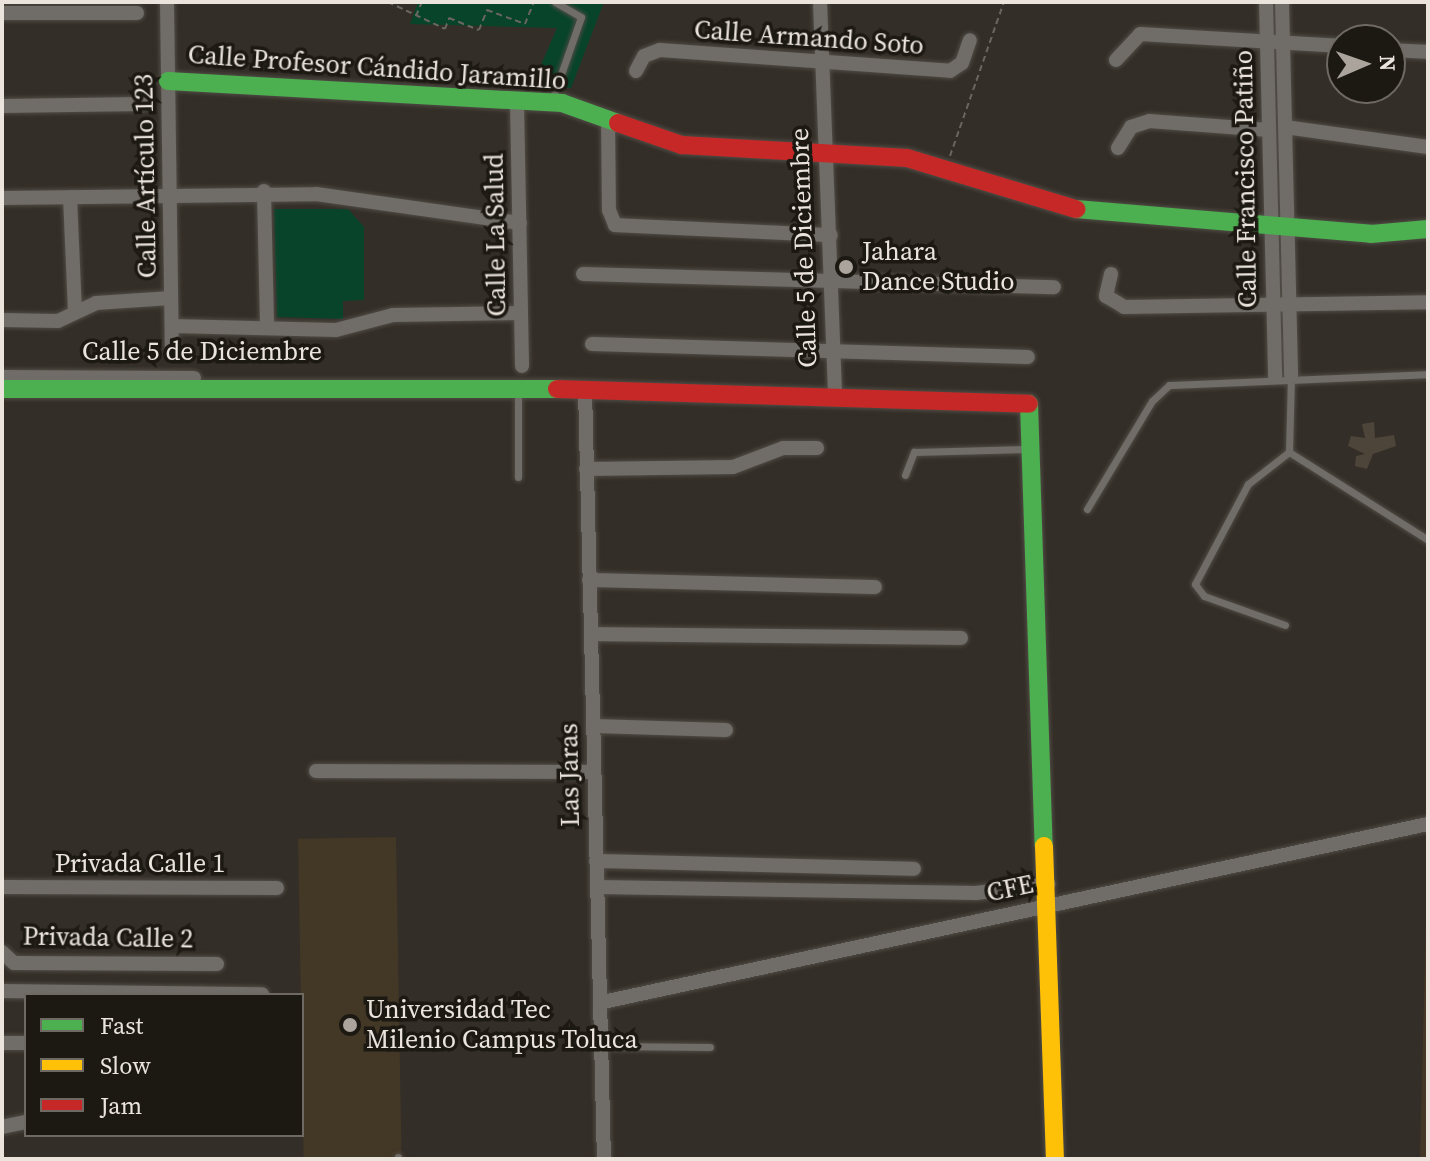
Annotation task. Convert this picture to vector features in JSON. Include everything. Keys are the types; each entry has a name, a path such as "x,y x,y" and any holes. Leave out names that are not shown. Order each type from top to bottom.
{"street":[{"name":"Calle Artículo 123","path":"167,2 172,349"},
{"name":"Calle 5 de Diciembre","path":"2,389 496,387 835,394 820,2"},
{"name":"Calle Francisco Patiño","path":"1266,2 1269,130 1289,303 1291,376"},
{"name":"Calle Francisco Patiño","path":"1275,377 1273,303 1285,127 1282,2"},
{"path":"2,13 137,13"},
{"path":"1116,60 1140,34 1326,45"},
{"name":"Calle Armando Soto","path":"636,71 644,56 660,50 824,65 950,71 962,63 970,40"},
{"path":"1406,51 1428,52"},
{"name":"Calle Profesor Cándido Jaramillo","path":"168,81 339,86 428,100 551,102 608,118 682,145 876,152 945,170 1053,207 1279,222 1371,234 1428,229"},
{"name":"Calle La Salud","path":"517,103 522,366"},
{"path":"2,106 143,104"},
{"path":"608,118 613,223 831,235"},
{"path":"1118,148 1131,127 1149,121 1269,130"},
{"path":"1285,127 1428,147"},
{"path":"264,191 267,328"},
{"path":"2,198 264,191 520,223"},
{"path":"70,197 75,311"},
{"path":"583,274 1054,287"},
{"path":"1111,274 1105,292 1116,305 1428,302"},
{"path":"2,320 58,321 75,311 171,298"},
{"path":"172,326 336,330 393,315 521,313"},
{"path":"592,344 1028,357"},
{"name":"Calle 5 de Diciembre","path":"2,377 482,380 496,387"},
{"name":"Las Jaras","path":"585,389 593,772 603,1002 604,1159"},
{"path":"835,394 1022,400 1032,407 1055,1159"},
{"path":"586,469 733,467 783,448 817,448"},
{"path":"589,580 875,587"},
{"path":"591,634 961,638"},
{"path":"593,726 726,730"},
{"path":"316,771 593,772"},
{"name":"CFE","path":"603,1002 1428,824"},
{"path":"596,861 914,869"},
{"path":"597,887 976,893 1048,884"},
{"name":"Privada Calle 1","path":"2,887 277,888"},
{"name":"Privada Calle 2","path":"2,952 14,963 217,964"},
{"path":"2,991 175,993"},
{"path":"2,1043 24,1043"},
{"path":"2,1127 24,1122"}],"lane":[{"path":"551,102 581,17 555,2"},
{"path":"1087,509 1163,390 1291,376 1428,374"},
{"path":"1289,452 1285,397 1291,376"},
{"path":"1275,377 1285,397"},
{"path":"518,388 518,477"},
{"path":"905,475 914,452 1033,449"},
{"path":"1289,452 1428,540"},
{"path":"1285,625 1204,596 1195,584 1248,484 1289,452"},
{"path":"604,1046 710,1047"}],"path":[{"path":"388,2 416,18 445,29 449,18 479,30 487,10 525,24 534,2"},
{"path":"416,18 422,2"},
{"path":"945,170 1004,2"}],"shaded area":[{"name":"Universidad Tec Milenio Campus Toluca","path":"396,837 402,1159 304,1159 304,993 301,993 298,839"},
{"path":"1428,841 1428,1159 1415,1159 1420,1157"}],"green space":[{"path":"418,2 604,2 571,88 531,88 557,28 410,24"},
{"path":"274,209 348,209 364,227 364,300 343,301 343,319 277,317"}],"building":[{"path":"1374,422 1375,438 1394,435 1396,446 1373,454 1367,469 1355,466 1356,456 1365,454 1348,446 1351,436 1365,438 1362,424"}],"traffic: fast":[{"path":"168,81 562,103 618,123"},
{"path":"1076,209 1371,234 1428,229"},
{"path":"2,389 557,389"},
{"path":"1029,404 1044,846"}],"traffic: slow":[{"path":"1044,846 1055,1159"}],"traffic: jam":[{"path":"618,123 682,145 907,158 1076,209"},
{"path":"557,389 1029,404"}],"place":[{"name":"Jahara Dance Studio","path":"846,267"},
{"name":"Universidad Tec Milenio Campus Toluca","path":"350,1025"}]}
